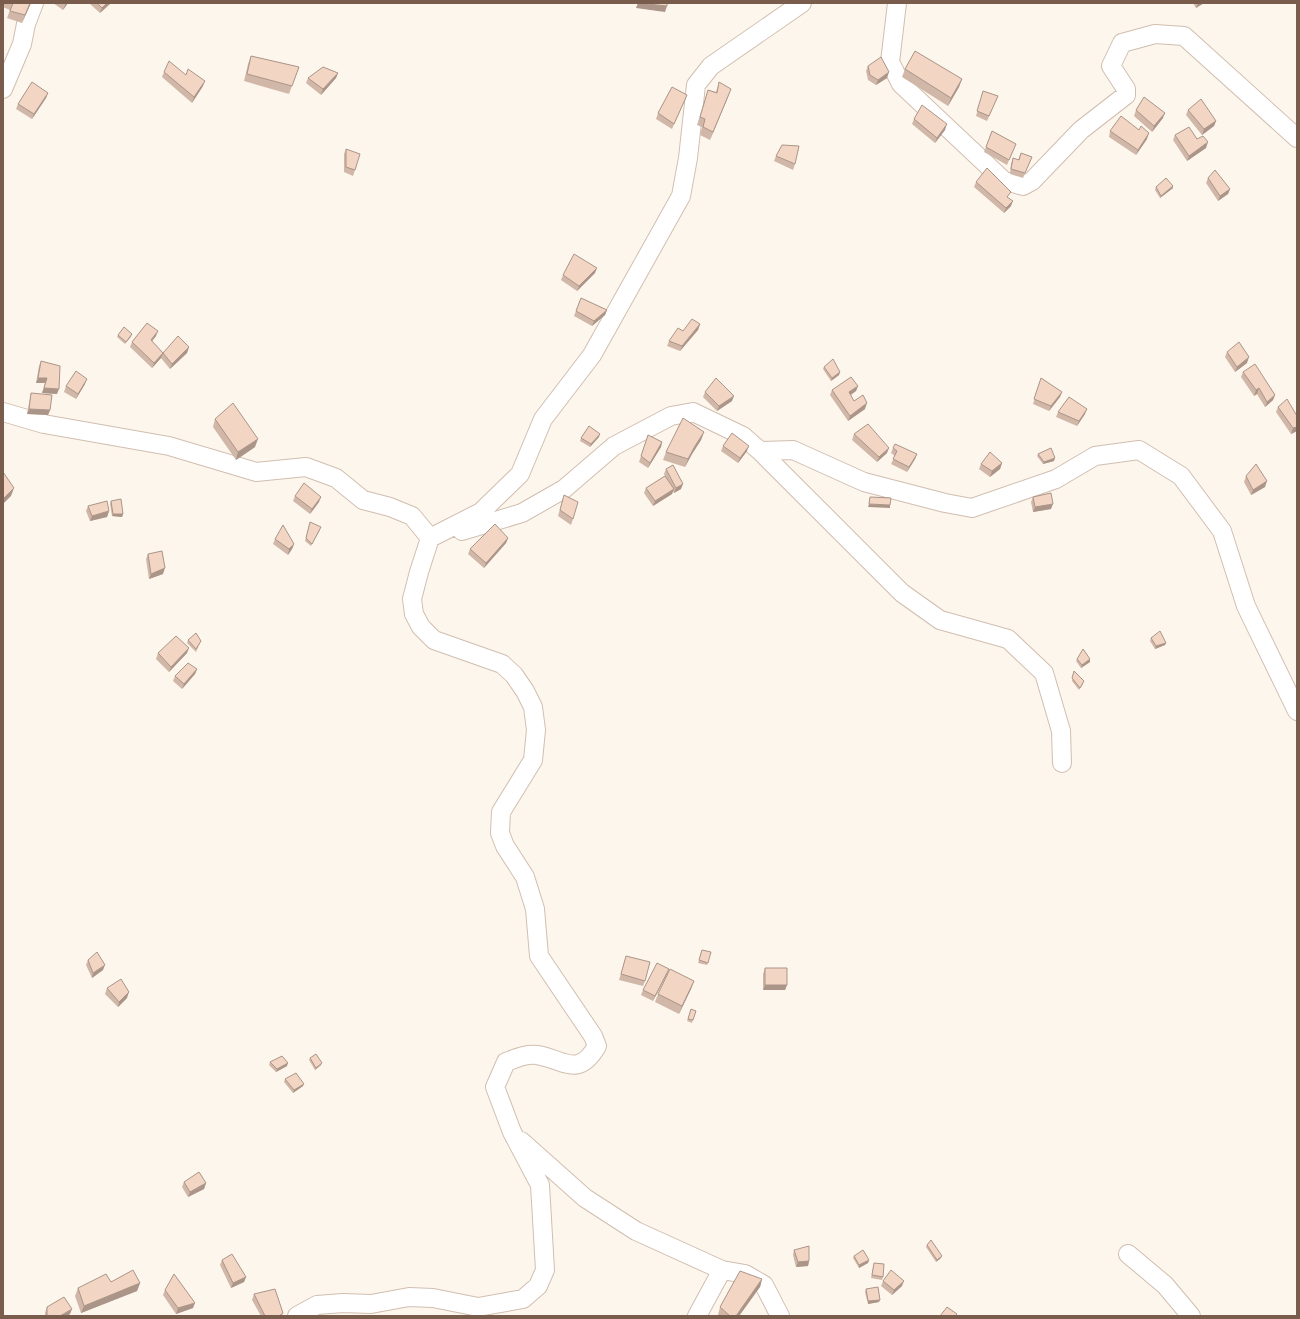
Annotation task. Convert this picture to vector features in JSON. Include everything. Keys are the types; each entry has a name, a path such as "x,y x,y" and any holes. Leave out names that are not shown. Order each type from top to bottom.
{"street":[{"path":"3,89 22,44 26,24 34,3"},
{"path":"297,1316 317,1305 343,1303 371,1304 409,1297 433,1298 478,1307 523,1299 538,1286 545,1270 540,1185 512,1132 495,1087 506,1062 523,1055 537,1056 568,1065 582,1064 592,1055 597,1046 593,1036 539,956 535,909 525,877 505,846 500,833 501,812 534,760 536,730 533,707 522,685 502,664 434,640 421,627 414,614 412,599 430,538 481,512 520,474 543,419 592,355 681,196 688,158 696,85 711,66 802,3"},
{"path":"897,3 890,62 902,84 1004,180 1023,186 1032,181 1081,130 1126,95 1126,89 1111,66 1113,60 1122,43 1155,34 1184,36 1297,138"},
{"path":"3,412 44,424 169,446 256,472 306,467 336,478 363,500 390,507 412,516 430,538"},
{"path":"430,538 456,533 522,513 564,489 614,446 671,416 693,412 743,436 760,451 902,593 940,620 1008,639 1044,673 1061,731 1062,763"},
{"path":"760,451 793,450 864,482 946,503 972,508 1056,479 1095,456 1139,450 1181,476 1222,531 1246,606 1297,710"},
{"path":"512,1132 585,1198 636,1231 722,1270 745,1274 764,1285 780,1316"},
{"path":"1128,1254 1165,1285 1191,1316"},
{"path":"697,1316 722,1270"},
{"path":"317,1305 334,1316"}],"building":[{"path":"13,3 30,3 25,15 10,11"},
{"path":"97,3 107,3 102,8"},
{"path":"638,3 667,3 667,6"},
{"path":"915,51 962,79 951,98 905,69"},
{"path":"251,56 299,67 292,86 247,74"},
{"path":"881,57 889,72 878,80 870,75 868,66"},
{"path":"169,61 186,75 188,69 205,81 194,97 164,72"},
{"path":"323,67 338,73 323,89 308,78"},
{"path":"32,82 48,93 34,114 18,104"},
{"path":"719,82 731,89 713,132 703,127 705,119 700,117 708,90 717,93"},
{"path":"672,87 687,95 674,124 658,113"},
{"path":"983,91 998,96 989,116 977,111"},
{"path":"1144,97 1165,113 1154,126 1136,110"},
{"path":"1201,99 1216,121 1204,129 1188,110"},
{"path":"922,105 947,124 937,138 914,119"},
{"path":"1121,116 1139,130 1141,126 1149,133 1138,150 1110,131"},
{"path":"1189,127 1197,139 1203,136 1208,142 1189,156 1175,135"},
{"path":"992,131 1016,144 1009,160 986,147"},
{"path":"782,145 799,146 795,164 776,156"},
{"path":"346,149 360,154 355,170 346,167"},
{"path":"1021,153 1032,157 1025,173 1011,169 1013,158 1019,160"},
{"path":"987,168 1011,192 1007,197 1013,201 1006,208 976,182"},
{"path":"1215,170 1230,189 1220,196 1208,178"},
{"path":"1166,178 1173,186 1161,196 1156,187"},
{"path":"574,254 597,268 579,286 563,275"},
{"path":"581,298 607,310 594,321 576,311"},
{"path":"692,319 700,324 682,346 669,341 678,328 683,331"},
{"path":"147,323 158,331 151,340 163,353 154,363 132,342"},
{"path":"124,327 132,334 126,342 118,335"},
{"path":"178,336 189,347 172,364 163,353"},
{"path":"1239,342 1249,357 1237,367 1227,352"},
{"path":"833,359 840,372 832,378 824,367"},
{"path":"41,361 60,366 59,389 44,388 47,378 38,378"},
{"path":"1255,364 1275,395 1267,402 1259,388 1256,390 1243,372"},
{"path":"76,371 87,379 78,394 66,386"},
{"path":"851,377 858,386 849,392 854,401 863,395 867,403 850,416 832,390"},
{"path":"716,378 734,396 719,406 705,392"},
{"path":"1041,378 1062,392 1051,406 1034,399"},
{"path":"31,393 52,395 50,410 29,409"},
{"path":"1069,397 1087,409 1079,421 1058,412"},
{"path":"1287,399 1297,416 1297,427 1293,428 1278,407"},
{"path":"233,403 258,439 238,452 215,419"},
{"path":"683,418 704,432 688,459 666,452"},
{"path":"868,424 889,448 879,457 854,434"},
{"path":"589,426 600,434 591,444 581,438"},
{"path":"732,433 749,446 740,458 723,446"},
{"path":"648,435 662,442 650,463 641,456"},
{"path":"895,444 917,454 909,467 893,459 897,451 893,448"},
{"path":"1051,448 1055,458 1044,462 1038,454"},
{"path":"990,452 1002,463 992,471 981,464"},
{"path":"1256,464 1267,481 1253,490 1246,476"},
{"path":"673,465 683,484 676,488 666,469"},
{"path":"3,472 14,488 3,499"},
{"path":"665,476 674,489 655,501 646,488"},
{"path":"304,483 321,497 312,509 295,496"},
{"path":"1051,493 1053,504 1035,507 1033,497"},
{"path":"564,495 578,502 573,519 560,510"},
{"path":"870,497 891,498 890,505 869,504"},
{"path":"121,499 123,514 113,514 111,501"},
{"path":"107,501 109,511 92,516 88,506"},
{"path":"310,522 321,527 312,544 306,538"},
{"path":"495,524 508,538 486,563 470,549"},
{"path":"283,525 294,544 289,549 275,539"},
{"path":"162,551 165,568 151,574 148,554"},
{"path":"1160,631 1166,643 1156,646 1151,638"},
{"path":"196,633 201,641 196,649 188,640"},
{"path":"176,636 189,648 171,667 158,653"},
{"path":"1083,649 1090,659 1082,665 1077,659"},
{"path":"188,663 197,669 184,684 175,676"},
{"path":"1074,671 1084,681 1080,688 1072,678"},
{"path":"702,950 711,952 708,963 699,960"},
{"path":"97,952 105,965 93,973 88,960"},
{"path":"626,956 650,962 645,981 621,974"},
{"path":"657,963 669,969 655,996 643,990"},
{"path":"765,968 787,968 787,985 765,985"},
{"path":"670,969 694,981 682,1006 658,994"},
{"path":"121,979 129,992 119,1002 107,988"},
{"path":"691,1009 696,1011 693,1020 688,1019"},
{"path":"316,1054 322,1063 316,1068 310,1058"},
{"path":"282,1056 288,1063 277,1069 270,1062"},
{"path":"296,1073 304,1084 294,1090 285,1079"},
{"path":"199,1172 206,1183 190,1192 184,1182"},
{"path":"931,1240 942,1256 937,1260 927,1245"},
{"path":"809,1246 809,1261 798,1262 794,1250"},
{"path":"863,1250 869,1260 859,1265 854,1256"},
{"path":"232,1254 246,1277 233,1283 222,1260"},
{"path":"874,1263 884,1264 883,1277 872,1275"},
{"path":"133,1270 140,1283 84,1306 78,1288 106,1274 111,1282"},
{"path":"891,1270 904,1281 894,1290 883,1281"},
{"path":"740,1271 762,1279 736,1316 730,1316 720,1307"},
{"path":"174,1274 195,1303 178,1308 165,1290"},
{"path":"878,1287 880,1300 868,1301 866,1289"},
{"path":"275,1289 283,1313 279,1316 265,1316 254,1294"},
{"path":"64,1297 72,1309 60,1316 47,1316 47,1307"},
{"path":"947,1307 957,1314 955,1316 940,1316"}]}
